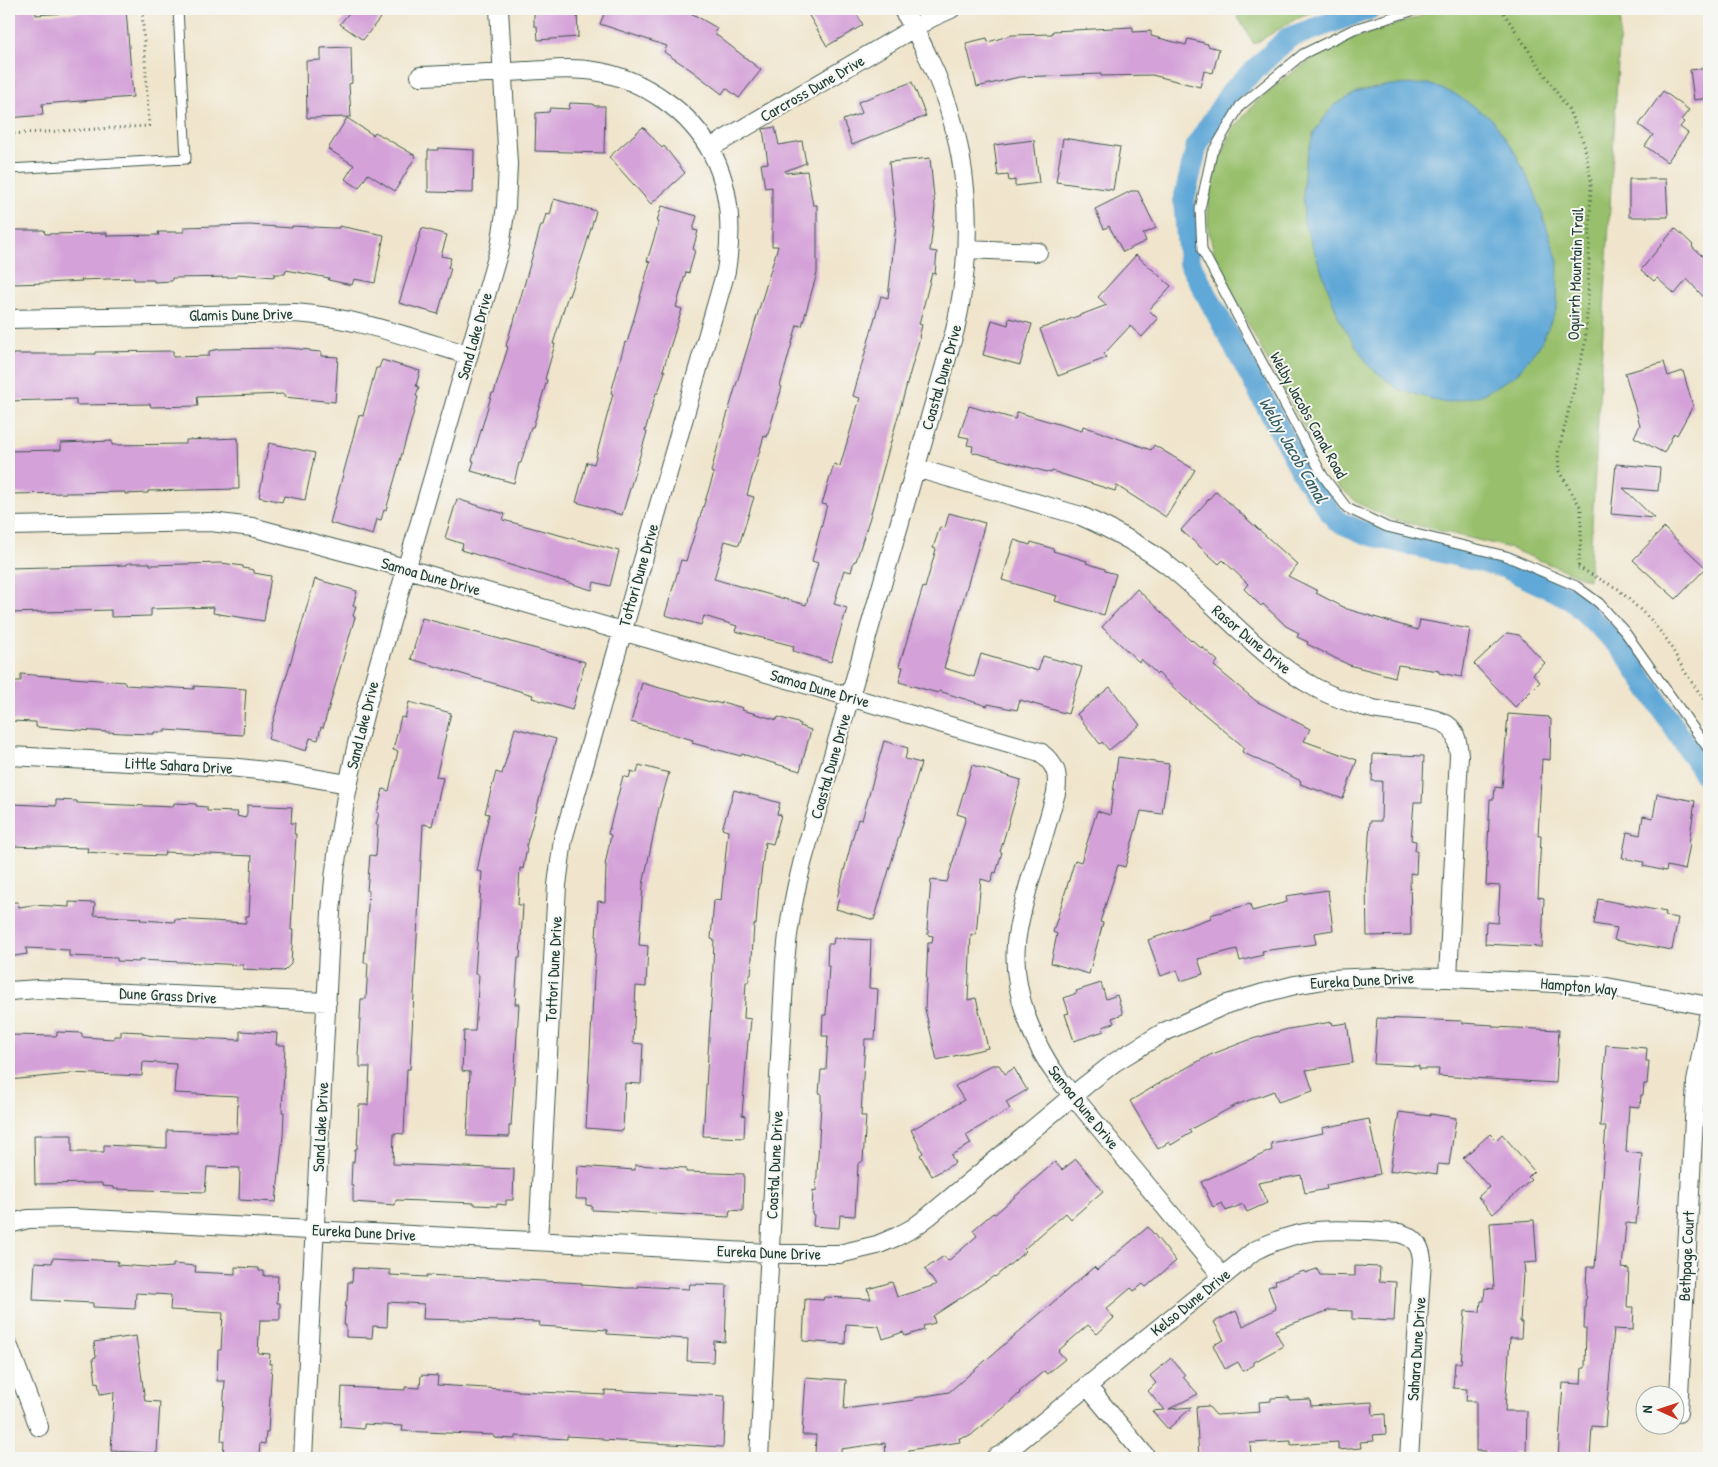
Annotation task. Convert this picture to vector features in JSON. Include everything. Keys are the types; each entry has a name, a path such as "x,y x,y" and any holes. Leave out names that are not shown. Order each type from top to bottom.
{"street":[{"name":"Sand Lake Drive","path":"304,1458 314,1230 334,874 338,834 365,711 500,248 506,206 508,164 499,9"},
{"name":"Coastal Dune Drive","path":"759,1458 788,928 794,893 955,330 961,303 967,249 967,204 958,143 949,108 937,75 915,28 902,9"},
{"name":"Carcross Dune Drive","path":"710,148 931,18 951,9"},
{"name":"Tottori Dune Drive","path":"420,76 577,69 608,73 632,81 672,105 700,133 719,167 729,208 730,229 726,271 569,816 560,862 538,1241"},
{"path":"967,249 1038,252"},
{"name":"Glamis Dune Drive","path":"9,319 314,314 350,322 468,355"},
{"name":"Rasor Dune Drive","path":"916,468 1081,516 1105,526 1171,568 1269,658 1292,674 1318,689 1344,700 1371,708 1436,720 1452,728 1456,736 1458,755 1448,978"},
{"name":"Samoa Dune Drive","path":"9,526 201,522 232,523 271,531 1040,752 1054,766 1058,784 1021,911 1016,946 1018,981 1030,1030 1050,1068 1222,1276"},
{"name":"Little Sahara Drive","path":"9,756 230,767 285,773 348,784"},
{"name":"Eureka Dune Drive","path":"9,1224 28,1220 71,1218 769,1253 839,1254 868,1248 913,1228 1115,1062 1164,1032 1227,1004 1294,985 1330,979 1378,977 1448,978"},
{"name":"Hampton Way","path":"1448,978 1596,986 1709,1006"},
{"name":"Dune Grass Drive","path":"9,990 38,989 327,1002"},
{"name":"Bethpage Court","path":"1680,1384 1696,1082 1709,1012"},
{"name":"Kelso Dune Drive","path":"995,1458 1006,1452 1254,1251 1291,1235 1332,1229 1399,1233 1408,1235 1416,1241"},
{"name":"Sahara Dune Drive","path":"1409,1458 1422,1259 1421,1249 1416,1241"},
{"path":"9,1347 39,1427"},
{"path":"1087,1386 1148,1458"}],"lane":[{"path":"9,169 186,159 178,9"},
{"name":"Welby Jacobs Canal Road","path":"1418,9 1354,30 1303,54 1240,106 1212,153 1200,209 1202,250 1323,476 1347,508 1387,527 1506,556 1576,586 1599,603 1625,632 1709,750"}],"path":[{"path":"9,134 149,126 142,9"},
{"name":"Oquirrh Mountain Trail","path":"1501,9 1568,109 1584,143 1591,181 1585,344 1558,453 1559,471 1580,508 1581,535 1576,586"},
{"path":"1578,567 1618,589 1651,620 1667,640 1684,672 1709,707"}],"green space":[{"path":"1253,9 1322,9 1301,16 1254,44 1237,16"},
{"path":"1428,9 1621,9 1589,580 1506,547 1392,519 1359,504 1337,485 1278,381 1215,257 1208,228 1208,202 1217,167 1232,130 1256,102 1284,78 1312,59 1345,41 1419,17"}],"water":[{"path":"1429,84 1455,94 1492,119 1513,149 1534,190 1558,261 1557,308 1540,345 1516,375 1481,395 1445,403 1398,389 1369,366 1340,321 1304,223 1303,189 1305,163 1314,132 1333,106 1357,92 1390,85"}],"building":[{"path":"9,9 36,9 36,15 126,9 133,97 42,104 43,115 9,118"},
{"path":"352,9 387,9 363,40 340,24"},
{"path":"534,9 577,9 578,37 538,40 537,26 534,26"},
{"path":"606,9 684,9 717,28 714,33 761,70 739,98 726,88 722,94 664,52 667,46 600,24"},
{"path":"805,9 854,9 863,25 827,46"},
{"path":"1133,27 1133,32 1151,31 1151,36 1186,45 1188,39 1219,49 1213,73 1204,71 1200,87 1152,75 1101,76 1101,74 1019,77 977,87 966,43 987,38 988,42 1012,35 1052,34 1053,31"},
{"path":"351,47 352,83 349,84 351,117 307,118 306,61 321,60 321,48"},
{"path":"1709,68 1709,98 1694,100 1690,70"},
{"path":"912,82 926,116 852,145 843,120 862,113 858,102"},
{"path":"1663,91 1689,110 1681,120 1684,122 1680,127 1688,133 1667,162 1645,146 1653,135 1639,125"},
{"path":"570,103 605,106 604,153 535,151 536,113 549,112 550,108 569,109"},
{"path":"347,118 373,135 375,132 416,156 395,191 368,174 359,188 345,179 354,165 328,149"},
{"path":"643,127 662,148 664,146 685,173 651,204 609,157"},
{"path":"775,127 779,145 802,141 806,163 785,171 786,173 807,171 813,205 817,205 817,273 802,326 797,325 780,386 782,387 767,437 764,436 747,495 754,497 739,545 725,541 714,579 806,605 818,563 812,561 827,505 822,504 834,464 840,466 860,398 853,396 881,296 888,298 896,225 889,162 930,158 935,207 930,251 937,252 935,274 932,273 919,324 922,325 920,337 870,517 856,561 854,561 851,572 844,570 834,604 847,608 831,662 793,651 794,646 735,631 737,626 704,616 701,625 665,615 681,560 686,561 714,473 711,472 719,442 778,246 772,246 772,187 765,188 761,164 768,163 763,129"},
{"path":"1063,138 1120,147 1113,190 1056,182"},
{"path":"1034,140 1039,183 1015,186 1015,180 1009,181 1008,175 998,176 994,145"},
{"path":"438,148 474,150 473,193 428,192 428,150 438,150"},
{"path":"1629,179 1666,179 1668,217 1629,217"},
{"path":"1131,191 1138,191 1156,228 1143,234 1146,241 1123,252 1109,226 1104,229 1095,209"},
{"path":"554,199 596,211 553,344 555,344 545,379 547,380 514,483 471,471 474,461 472,461 508,347 506,346 541,225 543,225 546,214 550,215"},
{"path":"662,206 697,216 693,230 698,231 689,273 686,272 676,307 682,309 622,515 576,502 587,462 594,464 625,342 627,343 650,262 647,261"},
{"path":"250,225 292,228 292,226 339,228 339,226 384,235 375,283 354,279 352,285 328,280 329,278 286,270 285,274 274,274 274,277 237,274 237,277 172,278 172,281 154,282 154,280 134,280 134,278 46,283 13,284 13,282 9,282 9,230 44,230 45,234 107,233 107,236 159,235 158,232 184,232 184,227"},
{"path":"422,228 447,235 441,256 451,258 448,268 451,268 438,314 399,303"},
{"path":"1675,228 1709,262 1709,303 1687,279 1675,294 1657,278 1654,281 1641,270"},
{"path":"1136,255 1171,286 1149,310 1158,319 1142,337 1130,326 1104,354 1106,358 1058,376 1040,329 1107,305 1098,297"},
{"path":"1009,318 1032,324 1020,365 983,355 992,320 1008,325"},
{"path":"288,348 321,352 321,356 338,357 335,402 284,397 284,394 197,397 198,406 151,407 150,404 76,405 76,399 9,401 9,356 13,356 12,354 95,354 95,352 173,351 173,357 209,356 209,351 220,349"},
{"path":"382,360 420,371 416,386 419,387 416,396 418,397 386,510 384,510 381,520 377,519 373,535 330,523 359,415 363,416 376,368 379,368"},
{"path":"1664,362 1668,376 1683,371 1693,406 1677,435 1674,433 1664,453 1634,437 1640,425 1625,373"},
{"path":"969,406 1015,419 1017,412 1082,431 1083,426 1151,450 1154,445 1195,470 1166,517 1117,486 1115,491 1052,471 1051,473 972,452 973,446 967,445 969,438 959,436"},
{"path":"238,438 239,489 148,491 148,493 125,494 125,492 9,494 9,451 61,450 61,443 112,441 112,445 186,444 186,440"},
{"path":"269,443 315,453 305,500 284,496 282,502 259,497"},
{"path":"1616,464 1660,468 1658,491 1623,488 1654,518 1611,514"},
{"path":"1216,491 1298,565 1288,576 1318,591 1316,593 1347,609 1418,630 1420,620 1470,629 1462,677 1439,673 1439,671 1398,665 1395,677 1349,665 1297,637 1299,633 1286,626 1263,604 1261,606 1244,589 1248,584 1223,560 1219,564 1181,530"},
{"path":"457,499 505,514 503,520 619,551 610,586 594,582 592,590 461,550 463,544 445,538"},
{"path":"949,513 985,523 944,668 974,677 981,654 1038,671 1043,656 1082,667 1068,714 1020,700 1017,710 988,704 987,706 939,691 938,693 899,682 903,667 899,666 923,587 925,588 936,549 933,548 940,527 945,528"},
{"path":"1664,528 1706,568 1676,599 1633,560"},
{"path":"1014,540 1030,545 1031,542 1054,549 1053,551 1087,561 1086,563 1116,574 1104,615 1055,601 1057,596 1002,580"},
{"path":"128,563 150,563 150,565 221,563 243,566 243,568 254,570 254,573 271,576 264,621 213,613 214,607 151,609 151,616 111,617 111,610 9,613 9,568 127,565"},
{"path":"315,579 357,591 353,606 356,606 353,616 355,617 323,728 321,727 318,740 310,738 306,751 268,739"},
{"path":"1137,589 1191,641 1202,647 1218,661 1214,666 1256,701 1310,729 1304,741 1357,760 1343,799 1300,784 1301,781 1242,752 1244,747 1141,659 1139,662 1102,627"},
{"path":"422,618 585,662 572,710 532,698 533,695 411,659"},
{"path":"1507,633 1519,635 1545,663 1533,674 1540,682 1515,707 1474,664"},
{"path":"21,674 125,682 125,685 194,689 194,686 246,689 243,735 165,730 165,732 154,732 154,734 122,733 36,727 36,722 9,721 9,681 21,681"},
{"path":"642,683 714,703 722,704 722,702 777,720 778,717 801,724 800,726 811,730 800,771 742,754 741,756 692,743 693,740 631,722"},
{"path":"1110,687 1140,725 1109,750 1102,742 1100,744 1077,714"},
{"path":"409,702 451,713 436,777 443,778 432,826 423,824 410,1069 407,1069 404,1134 394,1133 393,1164 514,1169 513,1200 506,1200 506,1205 396,1200 395,1205 353,1202 353,1186 351,1186 352,1162 354,1162 355,1149 357,1149 359,1105 368,1105 370,1067 360,1067 360,1056 358,1056 361,999 366,999 368,963 364,963 370,855 376,856 378,825 376,825 379,813 377,813 383,789 389,791 398,751 393,750 401,717 405,718"},
{"path":"1508,714 1549,717 1551,719 1550,760 1542,759 1538,836 1541,836 1538,897 1544,898 1542,947 1485,944 1486,922 1498,923 1500,886 1486,885 1490,799 1494,799 1495,787 1502,788"},
{"path":"515,728 556,739 526,847 523,869 520,868 518,905 523,905 515,1004 519,1004 511,1126 509,1126 509,1137 467,1136 470,1072 462,1071 464,1031 475,1031 479,975 475,974 482,872 477,871 489,814 485,813 496,772 502,774"},
{"path":"884,741 908,748 905,759 921,763 874,920 836,909 839,899 837,898 858,819 862,820"},
{"path":"1373,754 1424,756 1422,802 1414,802 1411,840 1416,841 1415,851 1417,851 1416,874 1410,873 1411,935 1367,936 1366,885 1370,821 1381,821 1382,781 1372,781"},
{"path":"1118,757 1169,764 1162,814 1141,811 1125,867 1118,865 1100,922 1103,923 1089,974 1051,963 1057,934 1053,932 1075,860 1081,862 1097,811 1110,815"},
{"path":"639,765 669,773 659,808 643,885 639,945 648,946 646,987 636,986 633,1043 643,1044 641,1084 625,1083 623,1131 586,1128 598,901 605,902 605,865 611,835 608,834 623,776 629,778 631,771 637,773"},
{"path":"972,765 1021,780 1000,852 1002,852 996,873 994,872 991,882 981,879 976,935 971,934 968,1000 976,998 988,1048 937,1060 925,1009 928,943 932,943 933,936 928,935 927,930 931,880 947,882 966,817 957,814"},
{"path":"734,790 780,803 777,814 781,815 773,844 765,842 756,925 754,924 751,975 749,975 749,982 746,982 744,1018 751,1019 742,1115 745,1116 744,1138 703,1136 712,989 714,940 711,939 714,900 721,901 728,831 722,829"},
{"path":"1657,794 1695,801 1685,870 1667,866 1666,871 1643,866 1644,862 1622,858 1627,832 1640,835 1643,816 1653,818"},
{"path":"56,800 77,801 77,803 173,807 174,803 196,804 196,806 207,807 207,811 238,812 237,816 245,818 247,805 292,807 291,823 295,823 294,834 296,834 291,964 284,971 243,969 243,965 139,960 139,962 117,961 117,958 69,956 69,950 26,948 27,954 9,957 9,902 18,902 19,907 33,905 69,907 69,902 95,903 94,915 174,922 175,919 246,923 246,916 249,916 252,856 165,852 164,856 114,854 87,852 88,848 9,846 9,807 13,807 13,804 56,806"},
{"path":"1328,890 1333,930 1314,933 1316,944 1262,951 1263,955 1240,961 1237,949 1198,959 1203,974 1181,981 1177,970 1161,976 1148,940 1211,918 1210,915 1250,904 1252,911 1287,902 1286,896"},
{"path":"1598,899 1666,912 1665,916 1678,918 1672,950 1614,940 1617,928 1594,924"},
{"path":"834,938 871,940 869,988 878,989 875,1039 865,1039 861,1116 866,1116 863,1161 858,1164 855,1216 840,1215 839,1228 813,1226 814,1215 812,1214 813,1190 816,1191 821,1070 826,1070 828,1036 822,1036 823,1015 826,1015 829,966 827,966 828,944 833,944"},
{"path":"1101,983 1106,999 1117,995 1123,1014 1112,1018 1114,1023 1103,1027 1104,1031 1074,1041 1065,1014 1069,1013 1064,998 1077,993 1076,991"},
{"path":"1377,1018 1462,1021 1462,1023 1493,1025 1493,1027 1559,1030 1556,1083 1438,1076 1439,1069 1419,1069 1419,1066 1374,1064"},
{"path":"1332,1022 1333,1025 1347,1023 1353,1063 1306,1070 1313,1091 1278,1102 1274,1091 1236,1105 1189,1130 1191,1133 1171,1145 1169,1142 1158,1149 1130,1101 1210,1055 1249,1040 1288,1029"},
{"path":"121,1031 143,1032 143,1034 154,1036 240,1040 240,1031 277,1033 276,1045 285,1045 282,1112 284,1112 283,1136 276,1202 239,1200 240,1168 207,1167 205,1192 114,1189 114,1187 102,1186 102,1183 35,1184 34,1135 72,1135 72,1152 104,1152 104,1145 167,1148 167,1130 237,1133 238,1096 174,1093 176,1064 143,1062 142,1076 70,1073 9,1080 9,1035 57,1036 57,1032 82,1033 82,1037 114,1039 114,1036 121,1036"},
{"path":"1606,1045 1647,1048 1646,1061 1649,1061 1647,1084 1644,1084 1640,1107 1629,1106 1626,1152 1642,1154 1636,1224 1626,1223 1622,1268 1629,1269 1627,1307 1634,1307 1633,1330 1614,1329 1605,1427 1592,1426 1590,1458 1558,1458 1563,1383 1581,1384 1582,1368 1585,1368 1586,1328 1584,1328 1587,1267 1595,1267 1606,1126 1600,1126"},
{"path":"992,1065 999,1065 1005,1074 1014,1068 1027,1090 1006,1102 1010,1109 966,1135 971,1144 951,1155 955,1163 932,1176 920,1155 923,1153 911,1130 964,1100 955,1086"},
{"path":"1399,1112 1456,1118 1449,1165 1438,1164 1437,1174 1406,1169 1390,1172"},
{"path":"1369,1119 1380,1174 1326,1185 1327,1189 1305,1193 1301,1175 1258,1183 1267,1203 1247,1212 1243,1204 1226,1211 1222,1203 1213,1207 1201,1182 1272,1150 1271,1143 1323,1133 1322,1128"},
{"path":"1490,1134 1496,1140 1502,1134 1534,1171 1528,1177 1531,1180 1493,1214 1478,1197 1489,1187 1463,1158"},
{"path":"1076,1159 1103,1191 1071,1219 1066,1213 995,1277 933,1316 935,1323 923,1326 924,1330 905,1336 903,1332 883,1339 879,1326 846,1324 845,1344 803,1341 805,1299 823,1300 824,1297 871,1299 868,1289 892,1282 897,1297 936,1285 925,1269 944,1256 948,1261 977,1236 973,1230 993,1213 995,1214 1055,1162 1062,1170"},
{"path":"635,1165 686,1168 686,1172 744,1174 743,1211 730,1210 729,1217 592,1210 592,1206 586,1205 586,1199 576,1199 578,1166 635,1170"},
{"path":"1534,1220 1537,1262 1524,1263 1525,1273 1523,1273 1520,1322 1522,1322 1521,1338 1510,1338 1505,1411 1527,1411 1526,1453 1514,1452 1514,1458 1486,1458 1486,1451 1476,1451 1476,1401 1466,1401 1467,1389 1453,1388 1455,1363 1461,1363 1465,1311 1480,1312 1481,1301 1484,1301 1485,1288 1494,1289 1490,1223"},
{"path":"1148,1227 1176,1261 1146,1287 1143,1284 1134,1291 1131,1288 1106,1309 1114,1318 1097,1334 1088,1325 1058,1351 1065,1359 1047,1374 1044,1371 970,1436 959,1438 960,1442 909,1450 909,1453 886,1456 885,1443 841,1449 841,1458 815,1456 816,1435 802,1435 806,1377 846,1380 844,1409 914,1400 914,1398 949,1392 1094,1267 1097,1270"},
{"path":"53,1258 118,1261 117,1265 160,1268 173,1267 173,1264 196,1266 195,1272 235,1274 235,1267 259,1268 259,1271 264,1271 264,1276 278,1276 277,1303 280,1303 280,1320 260,1320 258,1353 270,1354 269,1364 272,1364 268,1432 266,1432 265,1444 260,1443 259,1458 223,1458 224,1441 221,1441 225,1381 217,1381 218,1350 221,1350 223,1313 170,1310 171,1295 136,1293 135,1309 93,1307 93,1303 33,1300 35,1262 52,1263"},
{"path":"1355,1266 1380,1267 1379,1281 1396,1282 1394,1321 1352,1319 1352,1311 1330,1310 1275,1330 1283,1346 1254,1362 1254,1365 1243,1371 1238,1362 1225,1369 1213,1345 1224,1340 1214,1322 1236,1311 1243,1326 1276,1309 1268,1287 1276,1284 1275,1281 1304,1271 1305,1273 1317,1269 1320,1275 1355,1276"},
{"path":"353,1268 390,1270 390,1275 427,1277 427,1275 582,1283 582,1285 626,1288 638,1288 638,1286 689,1289 690,1284 727,1285 725,1342 714,1341 713,1362 687,1361 688,1339 607,1334 607,1330 539,1326 540,1322 423,1319 424,1304 388,1302 387,1327 373,1326 372,1338 346,1337 346,1325 344,1325 346,1301 348,1282 352,1282"},
{"path":"136,1336 145,1401 160,1402 157,1453 111,1451 114,1392 100,1394 98,1382 96,1383 93,1358 96,1357 94,1342"},
{"path":"1171,1358 1185,1375 1183,1377 1198,1394 1169,1409 1192,1407 1168,1429 1152,1411 1164,1410 1148,1391 1156,1383 1150,1376"},
{"path":"421,1375 438,1376 437,1385 518,1391 605,1395 605,1390 725,1396 723,1447 602,1440 602,1438 567,1436 567,1439 516,1436 516,1439 494,1438 494,1435 402,1431 403,1426 364,1424 364,1429 340,1427 342,1387 405,1390 405,1387 420,1388"},
{"path":"1289,1397 1289,1400 1310,1399 1311,1406 1372,1402 1373,1415 1385,1414 1386,1434 1373,1435 1374,1441 1360,1442 1361,1448 1338,1450 1338,1442 1291,1445 1291,1441 1250,1443 1251,1454 1239,1454 1239,1458 1199,1458 1196,1407 1208,1406 1216,1415 1260,1412 1259,1402 1271,1401 1271,1398"}],"waterway":[{"name":"Welby Jacob Canal","path":"1369,9 1288,38 1231,92 1197,145 1184,200 1189,262 1305,477 1337,521 1367,534 1504,567 1570,598 1625,652 1709,781"}]}
